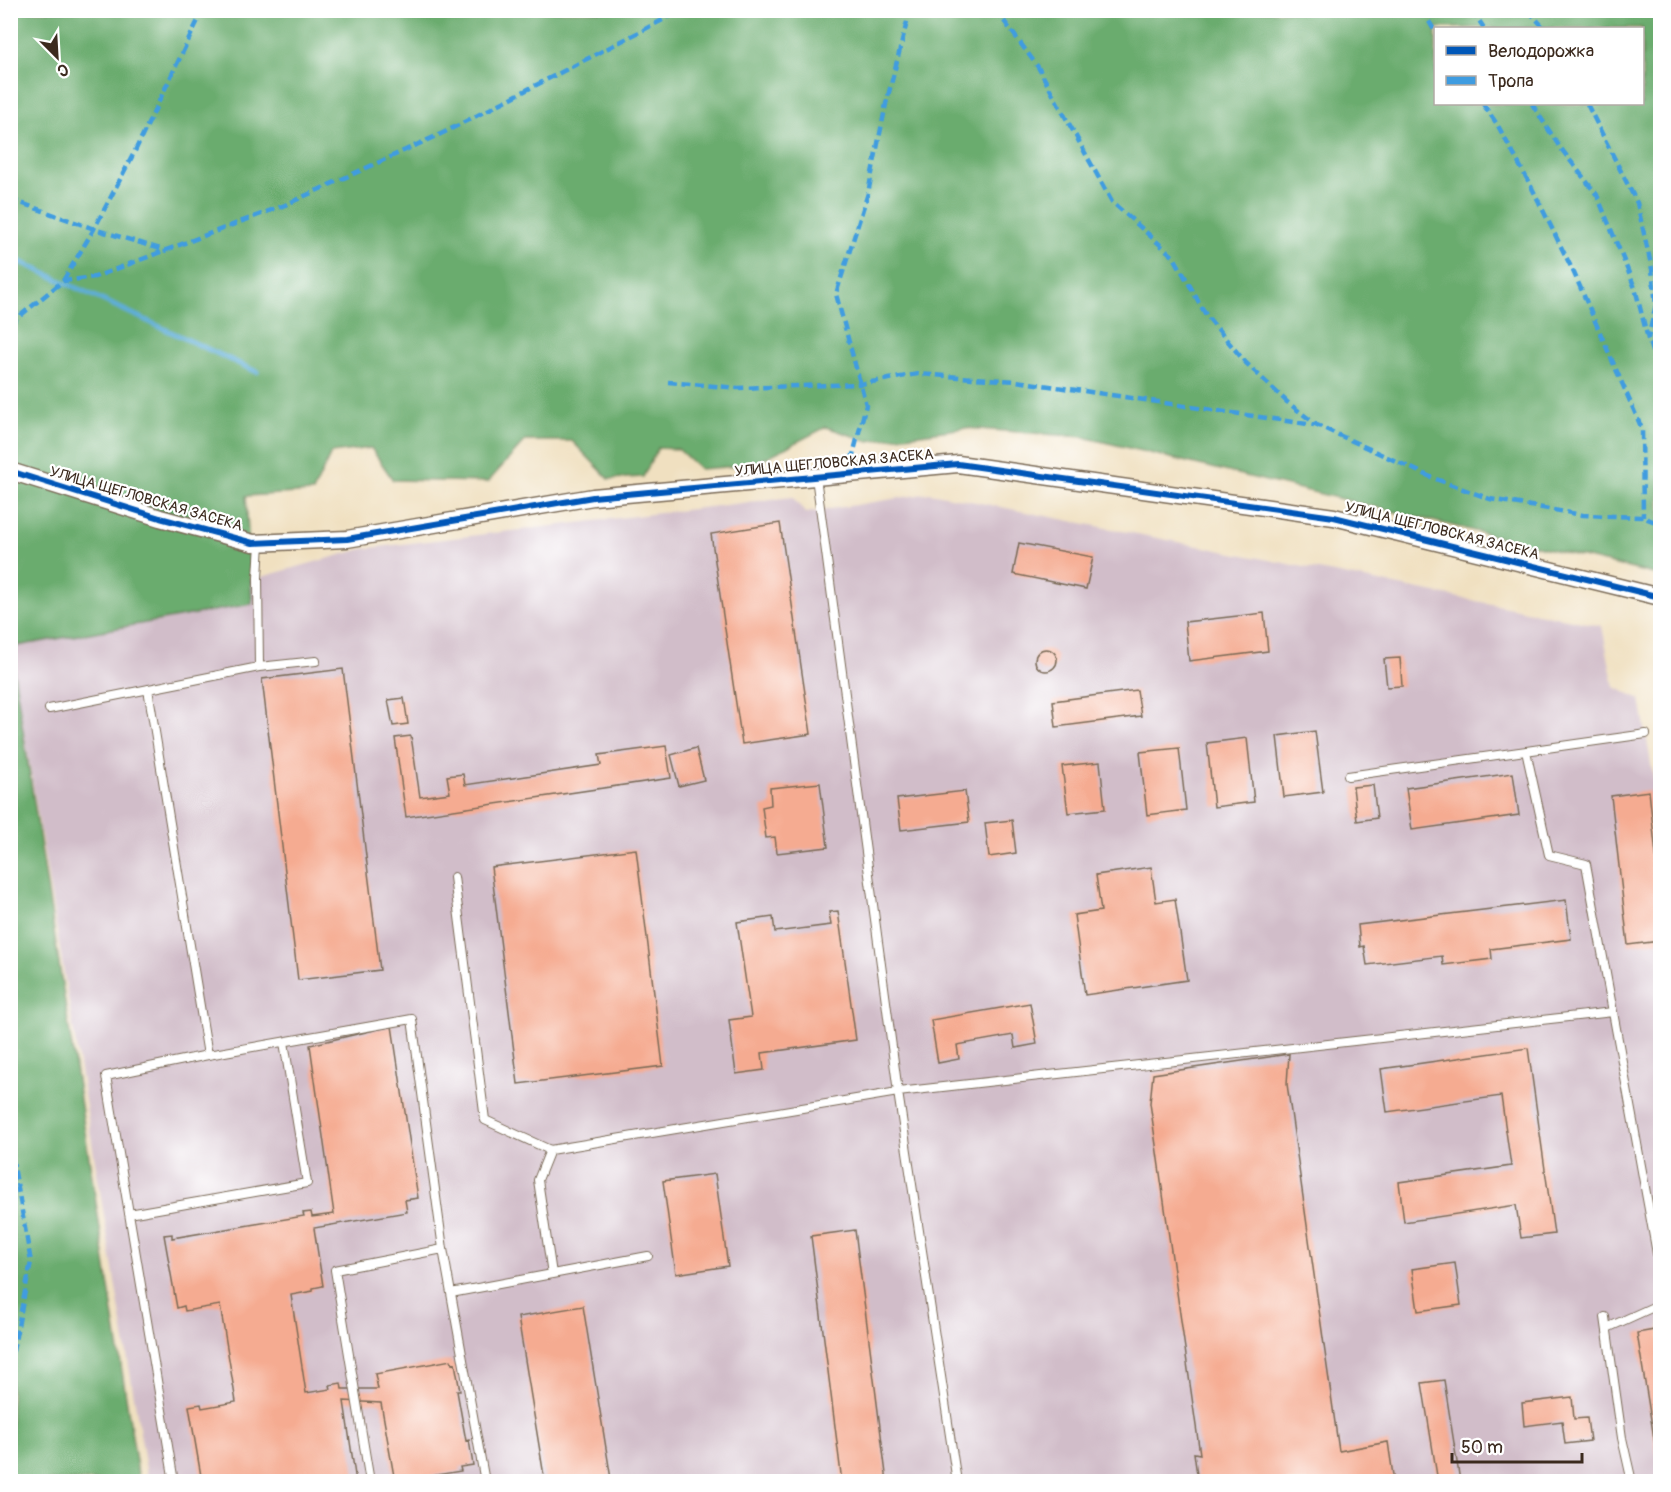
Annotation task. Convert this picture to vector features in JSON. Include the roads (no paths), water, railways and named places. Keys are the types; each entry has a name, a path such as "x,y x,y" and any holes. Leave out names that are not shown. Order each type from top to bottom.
{"street":[{"name":"УЛИЦА ЩЕГЛОВСКАЯ ЗАСЕКА","path":"10,471 160,518 260,543 347,539 593,497 958,464 1334,517 1660,597"}],"lane":[{"path":"816,477 898,1092 957,1482"},
{"path":"259,667 260,543"},
{"path":"49,709 259,667 316,661"},
{"path":"148,689 208,1055"},
{"path":"1348,776 1646,734"},
{"path":"1526,751 1549,855 1586,864 1660,1270"},
{"path":"454,877 485,1120 550,1149 898,1092 1613,1012"},
{"path":"174,1482 106,1076 208,1055 412,1019 443,1249 486,1482"},
{"path":"129,1214 307,1183 284,1042"},
{"path":"550,1149 538,1180 552,1274"},
{"path":"370,1482 335,1270 443,1249"},
{"path":"451,1293 648,1256"},
{"path":"1607,1328 1660,1304"},
{"path":"1605,1317 1622,1438 1632,1482"}],"waterway":[{"path":"10,257 257,372"}]}
